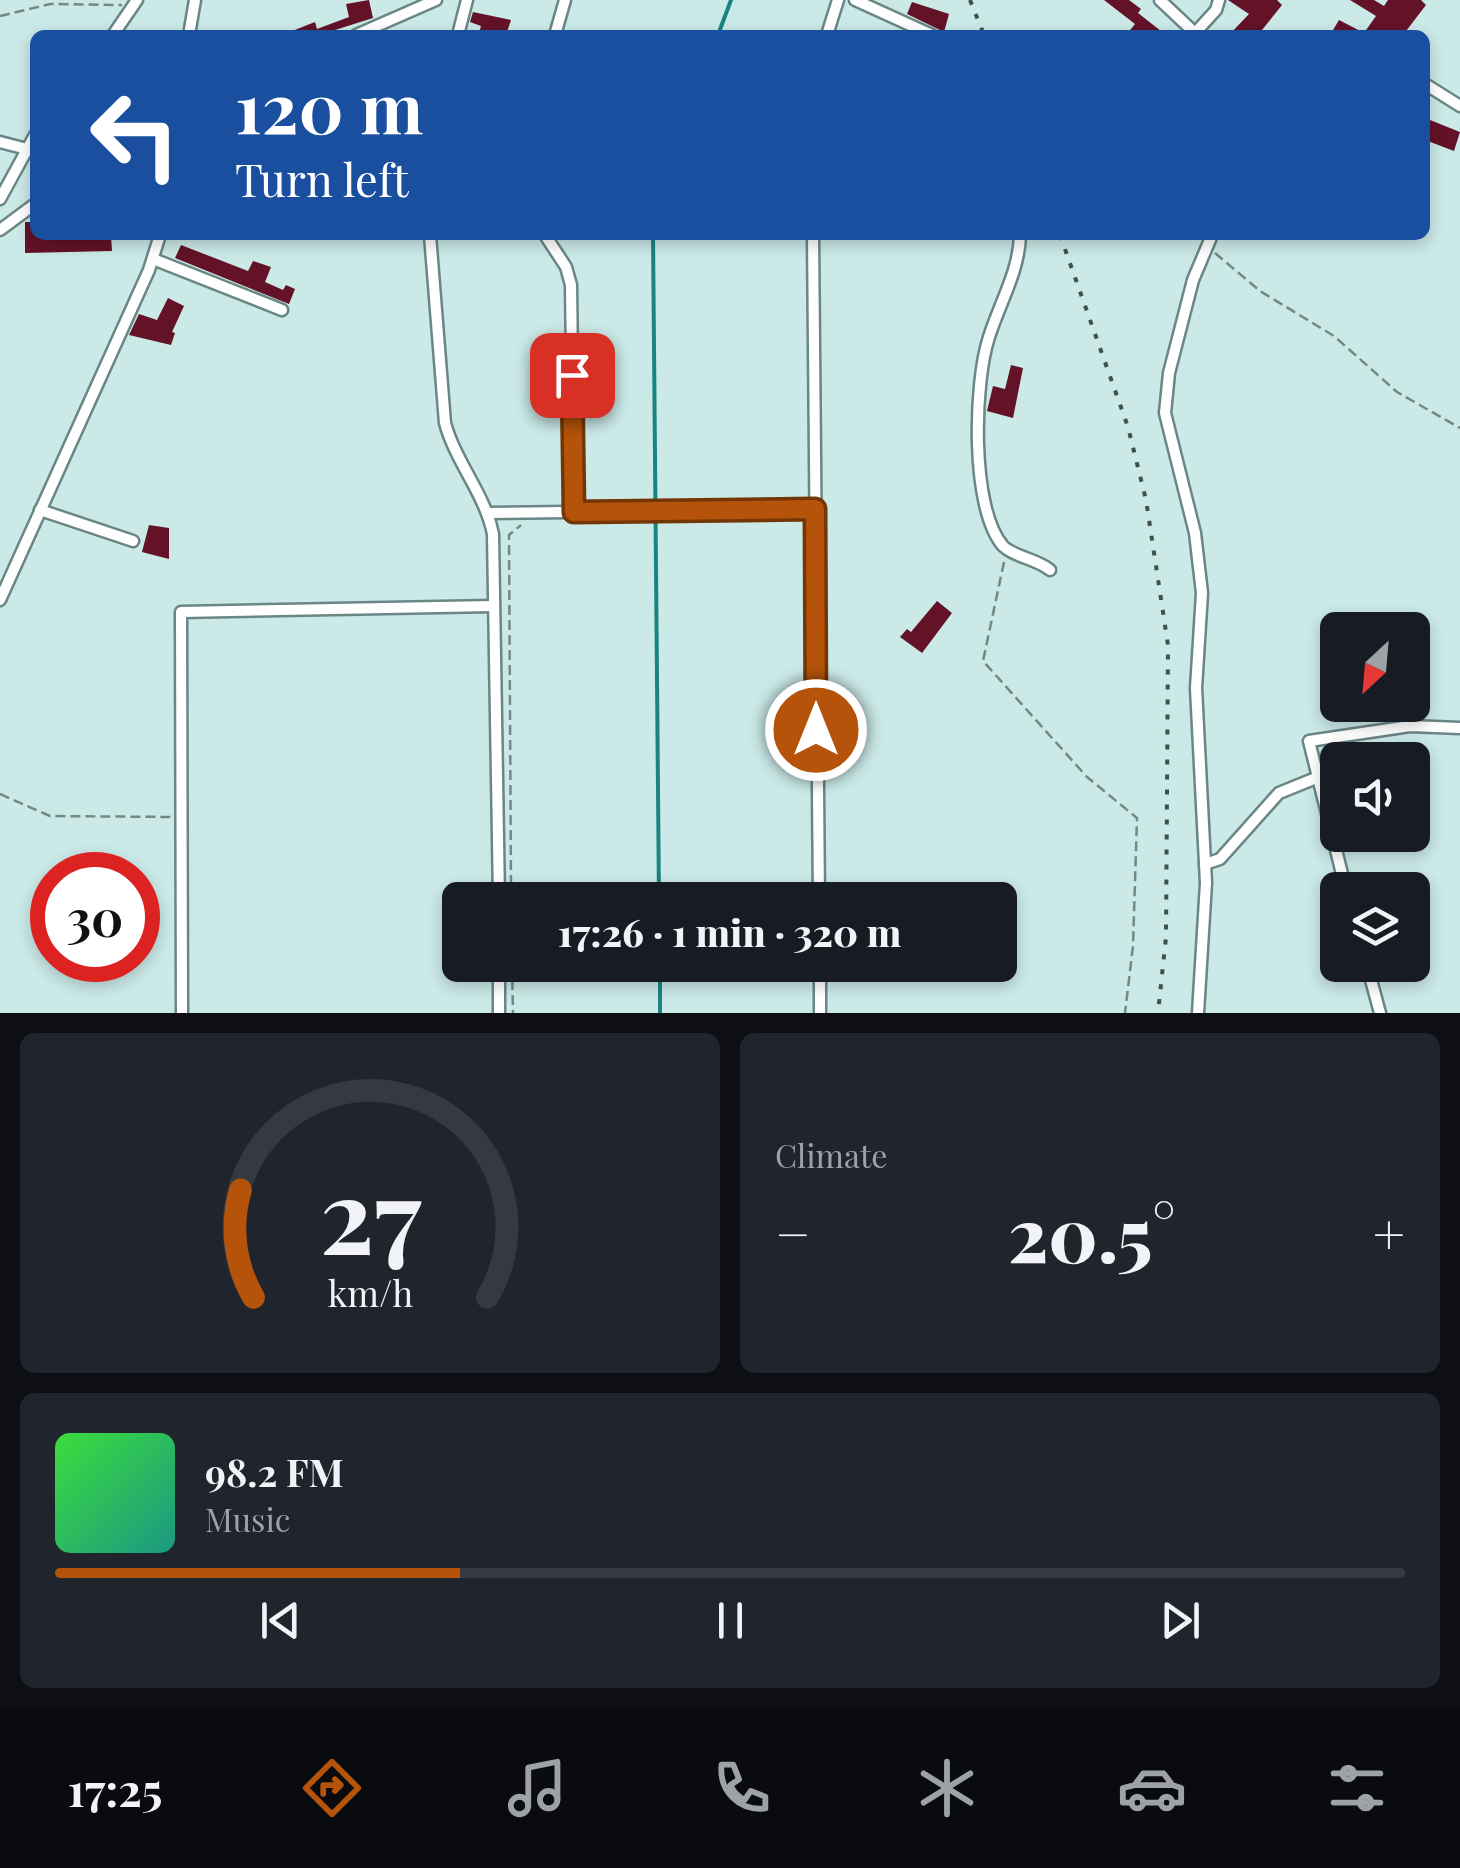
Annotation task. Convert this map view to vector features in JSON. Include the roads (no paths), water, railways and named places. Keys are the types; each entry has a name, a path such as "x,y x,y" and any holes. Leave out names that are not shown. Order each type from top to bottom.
{"street":[{"path":"191,30 195,0"},
{"path":"367,30 436,0"},
{"path":"459,30 467,0"},
{"path":"556,30 565,0"},
{"path":"829,30 838,0"},
{"path":"855,0 921,30"},
{"path":"1160,0 1192,30"},
{"path":"1199,30 1219,0"},
{"path":"116,30 135,4"},
{"path":"1430,87 1460,106"},
{"path":"0,142 28,149"},
{"path":"0,199 30,145"},
{"path":"0,230 30,208"},
{"path":"0,600 159,240"},
{"path":"430,240 445,423 454,453 487,513 494,548 499,882"},
{"path":"547,240 566,267 571,284 574,512"},
{"path":"813,240 819,882"},
{"path":"1020,240 1018,261 988,339 976,410 982,480 993,521 1006,549 1050,570"},
{"path":"1198,1013 1206,864 1196,688 1202,593 1195,533 1165,414 1169,372 1193,280 1209,240"},
{"path":"153,259 282,310"},
{"path":"487,513 815,509"},
{"path":"40,510 134,541"},
{"path":"182,1013 180,612 492,606"},
{"path":"1341,872 1308,749 1313,738 1354,737 1410,726 1460,728"},
{"path":"1206,864 1220,859 1279,793 1316,778"},
{"path":"499,982 499,1013"},
{"path":"820,982 820,1013"},
{"path":"1371,982 1380,1013"}],"waterway":[{"path":"720,30 731,0"},
{"path":"653,240 659,882"},
{"path":"660,982 660,1013"}],"railway":[{"path":"970,0 982,30"},
{"path":"1062,240 1128,427 1146,500 1168,645 1166,937 1158,1013"}]}
